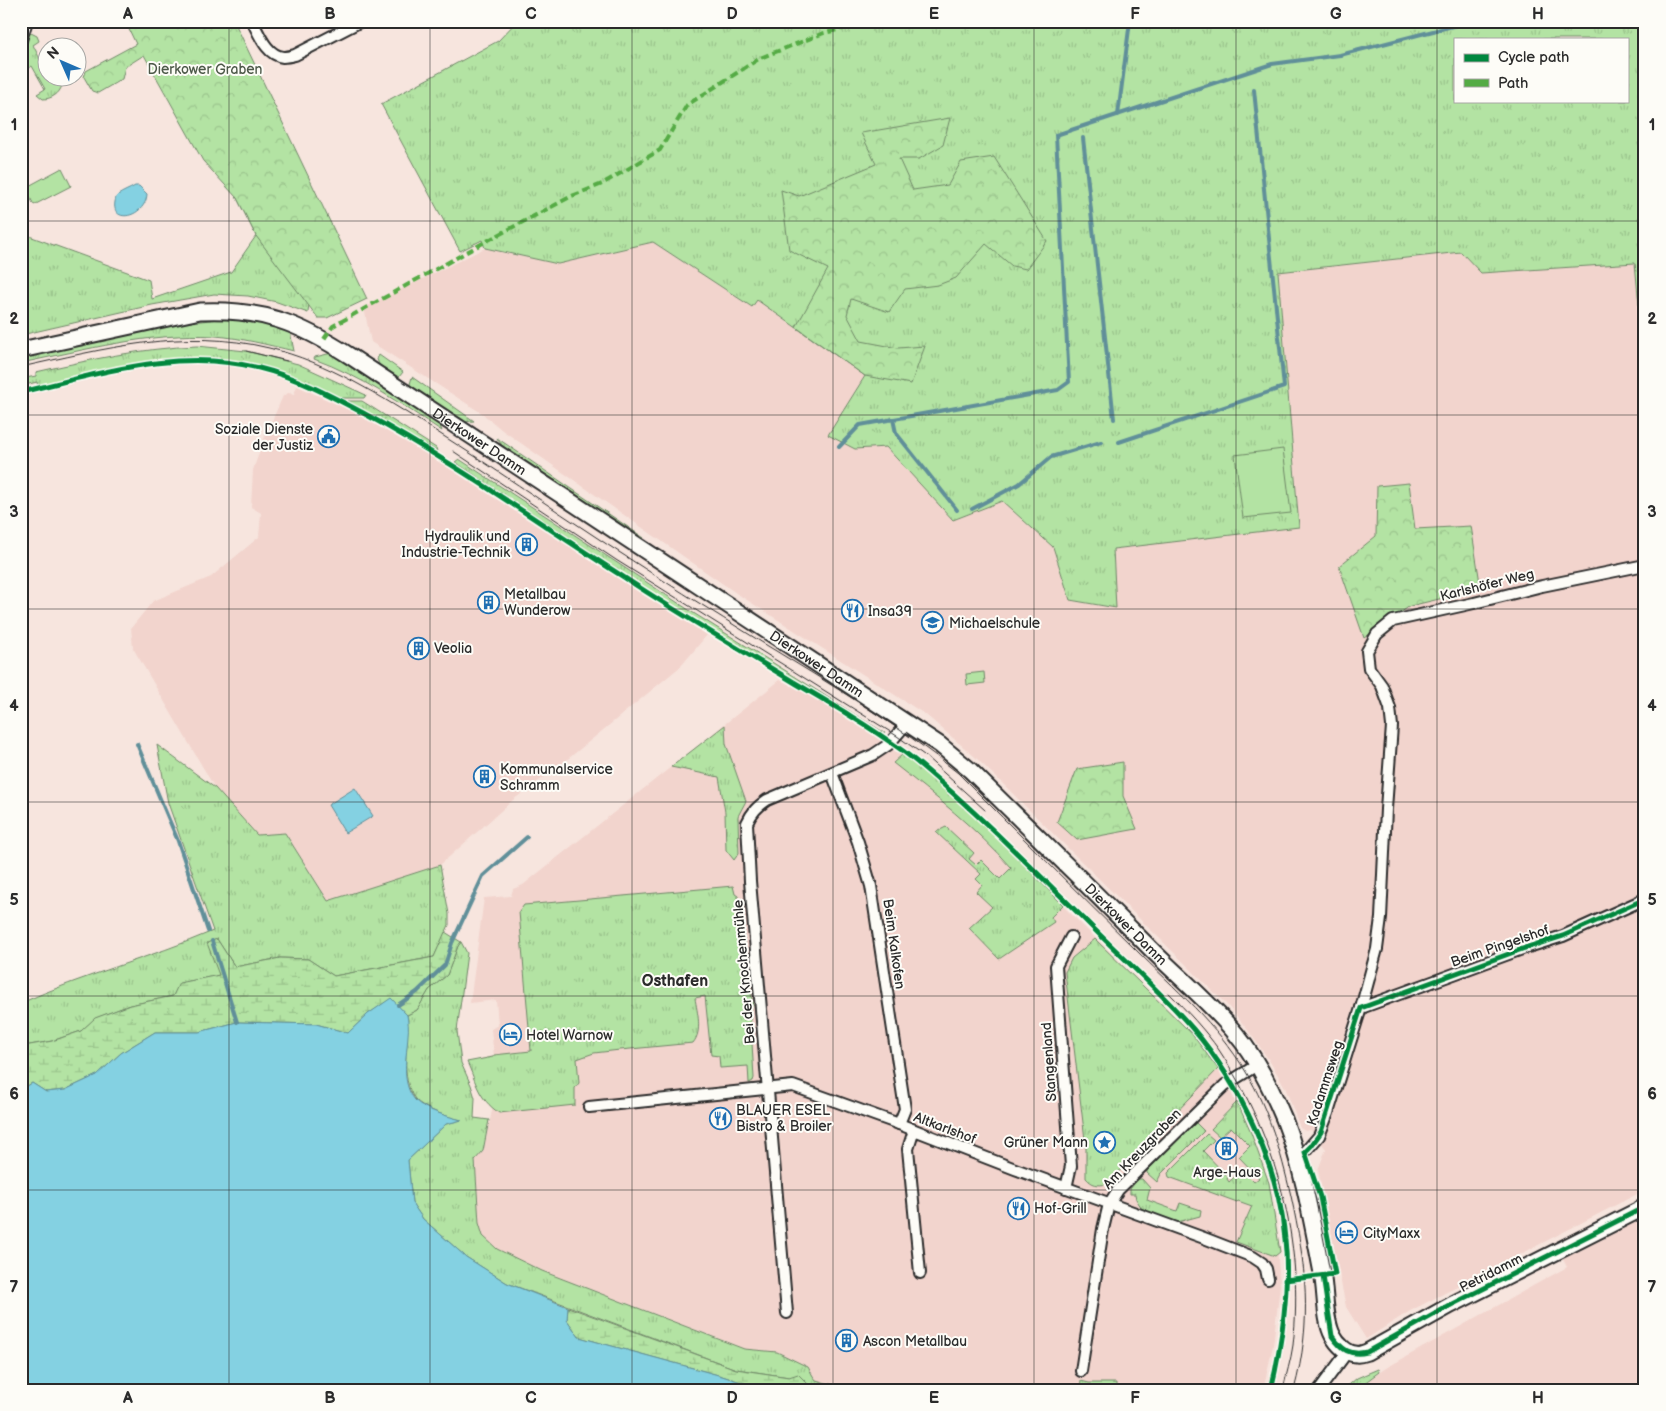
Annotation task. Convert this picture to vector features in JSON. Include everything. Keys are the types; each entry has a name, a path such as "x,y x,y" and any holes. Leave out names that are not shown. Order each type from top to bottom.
{"street":[{"path":"21,40 28,21"},
{"path":"252,21 264,44 275,54 283,57 294,55 361,21"},
{"name":"Dierkower Damm","path":"21,350 200,311 226,310 249,312 276,318 299,327 324,339 350,356 908,722 953,755 1210,1006 1237,1034 1257,1064 1283,1119 1296,1155 1310,1208 1332,1336 1337,1343 1348,1351"},
{"name":"Karlshöfer Weg","path":"1369,668 1367,651 1377,634 1393,621 1542,586 1645,565"},
{"name":"Kadammsweg","path":"1296,1155 1305,1152 1319,1136 1377,950 1381,917 1392,726 1390,708 1382,686 1369,668"},
{"name":"Bei der Knochenmühle","path":"787,1312 751,891 747,823 757,806 767,800 873,755 886,746 908,722"},
{"name":"Beim Kalkofen","path":"832,773 872,886 905,1109 899,1124"},
{"name":"Beim Pingelshof","path":"1358,1015 1525,948 1563,936 1645,899"},
{"name":"Stangenland","path":"1066,1188 1071,1166 1056,966 1071,936"},
{"name":"Am Kreuzgraben","path":"1081,1370 1102,1229 1109,1204 1118,1190 1224,1085 1257,1064"},
{"name":"Altkarlshof","path":"589,1107 793,1086 1252,1257 1262,1263 1266,1269 1268,1279"},
{"path":"914,1130 908,1148 920,1273"},
{"name":"Petridamm","path":"1348,1351 1356,1354 1367,1352 1444,1309 1645,1207"},
{"path":"1319,1390 1348,1351"}],"shaded area":[{"path":"653,242 752,307 757,299 865,376 829,436 855,449 886,447 953,520 1002,501 1053,547 1070,600 1115,608 1113,549 1299,526 1278,272 1462,252 1481,273 1635,263 1645,370 1645,1190 1410,1311 1366,1339 1346,1307 1318,1170 1326,1149 1311,1130 1305,1131 1300,1128 1285,1087 1269,1060 1228,1006 974,756 926,715 736,593 502,430 483,414 371,342 364,308 485,248 558,264"},
{"path":"297,386 353,412 433,458 707,635 681,666 563,763 513,800 440,865 328,901 285,833 257,835 215,788 133,648 131,628 153,601 211,577 259,537 261,513 251,507 253,470 283,396 288,393 294,394"},
{"path":"780,680 807,694 871,734 926,774 959,803 1191,1033 1218,1069 1230,1090 1243,1121 1276,1233 1280,1285 1273,1346 1263,1390 851,1390 816,1380 808,1367 777,1352 744,1349 542,1271 497,1249 482,1236 479,1223 475,1160 483,1151 494,1102 490,1082 479,1059 494,1056 491,1029 498,1025 496,1000 470,1003 484,898 511,896 513,889 523,885"},
{"path":"1645,1218 1645,1390 1355,1390 1386,1368 1567,1267 1563,1259"}],"green space":[{"name":"Dierkower Graben","path":"125,21 234,21 367,299 327,318 318,318 256,236 237,198 203,161 144,55 125,67 122,79 98,93 92,91 88,84 88,70 136,44"},
{"path":"517,21 1645,21 1645,370 1635,263 1481,273 1461,252 1278,272 1299,527 1113,549 1116,608 1070,600 1053,547 1002,501 953,520 886,447 855,449 828,435 865,376 757,300 752,307 653,242 558,264 485,248 482,240 460,251 381,104 498,41"},
{"path":"31,33 38,38 38,42 33,45 38,55 38,77 32,66 24,71 22,66 23,45"},
{"path":"60,88 55,95 43,99 37,94 45,89"},
{"path":"950,118 943,145 919,159 899,159 913,190 948,185 961,162 994,157 1047,241 1026,269 1012,266 986,244 956,278 938,285 905,289 889,312 851,299 847,315 861,341 898,348 925,346 911,384 865,376 796,327 828,269 789,250 781,190 799,196 876,164 861,133"},
{"path":"62,168 71,186 34,205 25,188"},
{"path":"237,198 309,303 308,313 277,302 248,296 214,294 152,305 21,335 21,233 149,280 152,299 231,272 256,236"},
{"path":"219,319 255,322 290,331 294,351 235,338 191,335 142,339 21,363 21,358 164,325"},
{"path":"197,346 246,351 298,364 366,395 364,398 335,398 313,387 260,368 222,361 189,359 158,361 38,388 37,382 21,386 21,379 36,376 36,372 136,352"},
{"path":"332,353 438,421 442,431 364,382 314,359 315,357"},
{"path":"379,355 403,372 399,377 388,374 383,369 378,363"},
{"path":"412,377 474,421 463,422 412,389 410,384"},
{"path":"348,401 362,401 436,448 437,451"},
{"path":"497,438 644,538 639,539 504,449"},
{"path":"1283,449 1291,513 1243,518 1235,455"},
{"path":"459,459 695,614 885,733 883,735 668,603 455,462"},
{"path":"1409,483 1415,529 1471,526 1481,589 1410,606 1364,638 1339,566 1376,536 1377,486"},
{"path":"984,672 985,683 967,685 966,674"},
{"path":"725,725 726,744 746,801 738,816 739,853 734,860 726,850 725,812 719,777 671,767"},
{"path":"157,745 215,788 257,835 285,833 328,901 440,865 449,914 449,925 434,957 334,976 308,959 280,958 235,967 217,939 208,943 220,975 180,983 173,996 130,1005 96,1018 81,1031 52,1041 24,1046 21,1063 21,1003 213,931 168,803"},
{"path":"903,754 985,827 1063,905 1051,917 1054,922 999,959 969,928 992,907 976,892 982,885 976,879 981,874 936,832 946,827 974,853 969,859 976,865 981,860 1000,879 1011,868 998,853 940,800 893,763"},
{"path":"1123,762 1123,796 1137,829 1077,840 1057,822 1077,769"},
{"path":"733,886 735,894 738,896 753,1006 750,1008 753,1081 749,1083 748,1066 720,1068 719,1056 711,1055 705,996 695,998 699,1027 693,1043 594,1053 577,1059 579,1083 575,1088 575,1105 499,1113 487,1102 479,1090 467,1062 493,1057 494,1055 531,1051 519,912 524,905"},
{"path":"445,932 461,942 447,975 429,990 417,1010 407,1015 391,999 368,1014 348,1033 316,1024 237,1022 199,1032 155,1032 121,1053 97,1075 65,1090 46,1092 32,1083 21,1090 21,1063 24,1046 52,1041 81,1031 95,1018 130,1005 173,996 179,983 219,975 207,943 217,939 235,967 280,958 308,959 334,976 434,957"},
{"path":"1095,939 1191,1033 1218,1069 1107,1184 1101,1185 1093,1184 1086,1178 1086,1148 1065,972 1072,958"},
{"path":"461,942 467,953 457,1031 461,1063 475,1098 474,1118 489,1120 483,1151 475,1160 479,1223 483,1236 497,1249 542,1271 744,1349 777,1352 808,1367 816,1380 851,1390 814,1390 789,1377 736,1369 507,1283 466,1257 423,1219 412,1203 408,1160 446,1124 461,1120 443,1115 424,1106 415,1099 410,1090 406,1070 407,1015 417,1010 429,990 447,975"},
{"path":"1237,1102 1251,1133 1269,1183 1280,1252 1275,1256 1236,1242 1252,1206 1169,1177 1168,1173 1207,1134 1214,1140 1203,1151 1228,1177 1229,1182 1242,1170 1254,1182 1259,1178 1239,1157 1250,1146 1231,1127 1220,1137 1211,1129"},
{"path":"1195,1122 1204,1131 1161,1174 1157,1182 1147,1171"},
{"path":"1138,1179 1142,1179 1150,1188 1147,1200 1177,1211 1180,1203 1201,1210 1200,1216 1174,1223 1140,1210 1141,1207 1135,1194 1130,1194 1130,1189"},
{"path":"568,1307 736,1369 789,1377 798,1374 814,1390 766,1390 579,1337 567,1320"},
{"path":"1378,1369 1379,1372 1355,1390 1343,1390 1357,1378"},
{"path":"1081,1381 1089,1383 1116,1383 1116,1390 1080,1390"}],"water":[{"path":"135,186 139,186 147,194 145,202 135,213 123,216 118,214 115,209 116,197"},
{"path":"355,788 373,816 345,833 328,805"},
{"path":"391,998 407,1015 406,1077 410,1093 424,1107 462,1120 446,1124 408,1160 412,1203 423,1219 466,1257 507,1283 568,1307 567,1320 579,1337 766,1390 21,1390 21,1090 32,1083 46,1092 65,1090 97,1075 121,1053 155,1032 199,1032 237,1022 316,1024 348,1033 368,1014"}],"waterway":[{"path":"1118,115 1130,21"},
{"path":"839,447 860,425 1058,390 1069,382 1056,135 1272,64 1340,55 1472,21"},
{"path":"1119,442 1284,387 1254,90"},
{"path":"1083,138 1114,419"},
{"path":"893,419 896,433 957,510"},
{"path":"972,509 1019,484 1051,457 1101,442"},
{"path":"137,744 178,841 208,931"},
{"path":"398,1005 417,992 445,965 452,943 483,876 527,837"},
{"path":"212,941 237,1022"}],"tram line":[{"path":"21,367 83,353 144,343 206,340 237,342 269,348 291,354 333,371 373,392 412,416 583,529 863,705 958,773 1195,1008 1235,1055 1254,1086 1268,1117 1283,1164 1291,1196 1304,1269 1304,1340 1294,1390"},
{"path":"246,351 287,361"},
{"path":"453,451 616,560 897,736 924,755 985,810"},
{"path":"1169,993 1214,1043 1239,1083 1271,1154 1282,1192 1295,1268 1296,1307 1293,1345 1283,1390"}],"marked path":[{"path":"324,339 333,326 572,196 602,184 660,150 687,105 760,58 824,33 876,21"}],"cycle path":[{"path":"21,392 139,365 198,360 228,362 259,368 300,382 365,414 431,452 665,604 864,724 915,761 951,791 997,834 1169,1003 1210,1051 1241,1101 1266,1155 1275,1184 1285,1239 1286,1295 1279,1353 1271,1390"},
{"path":"1285,1280 1335,1274 1320,1197 1305,1152 1321,1132 1361,1008 1563,936 1645,899"},
{"path":"1323,1276 1332,1336 1347,1351 1356,1353 1367,1352 1451,1305 1645,1207"}],"place":[{"name":"Soziale Dienste der Justiz","path":"329,437"},
{"name":"Hydraulik und Industrie-Technik","path":"526,544"},
{"name":"Metallbau Wunderow","path":"488,602"},
{"name":"Insa39","path":"852,611"},
{"name":"Michaelschule","path":"933,623"},
{"name":"Veolia","path":"418,648"},
{"name":"Kommunalservice Schramm","path":"484,777"},
{"name":"Hotel Warnow","path":"510,1035"},
{"name":"BLAUER ESEL Bistro & Broiler","path":"720,1118"},
{"name":"Grüner Mann","path":"1104,1142"},
{"name":"Arge-Haus","path":"1227,1149"},
{"name":"Hof-Grill","path":"1018,1208"},
{"name":"CityMaxx","path":"1347,1233"},
{"name":"Ascon Metallbau","path":"847,1341"}],"district":[{"name":"Osthafen","path":"675,981"}]}
